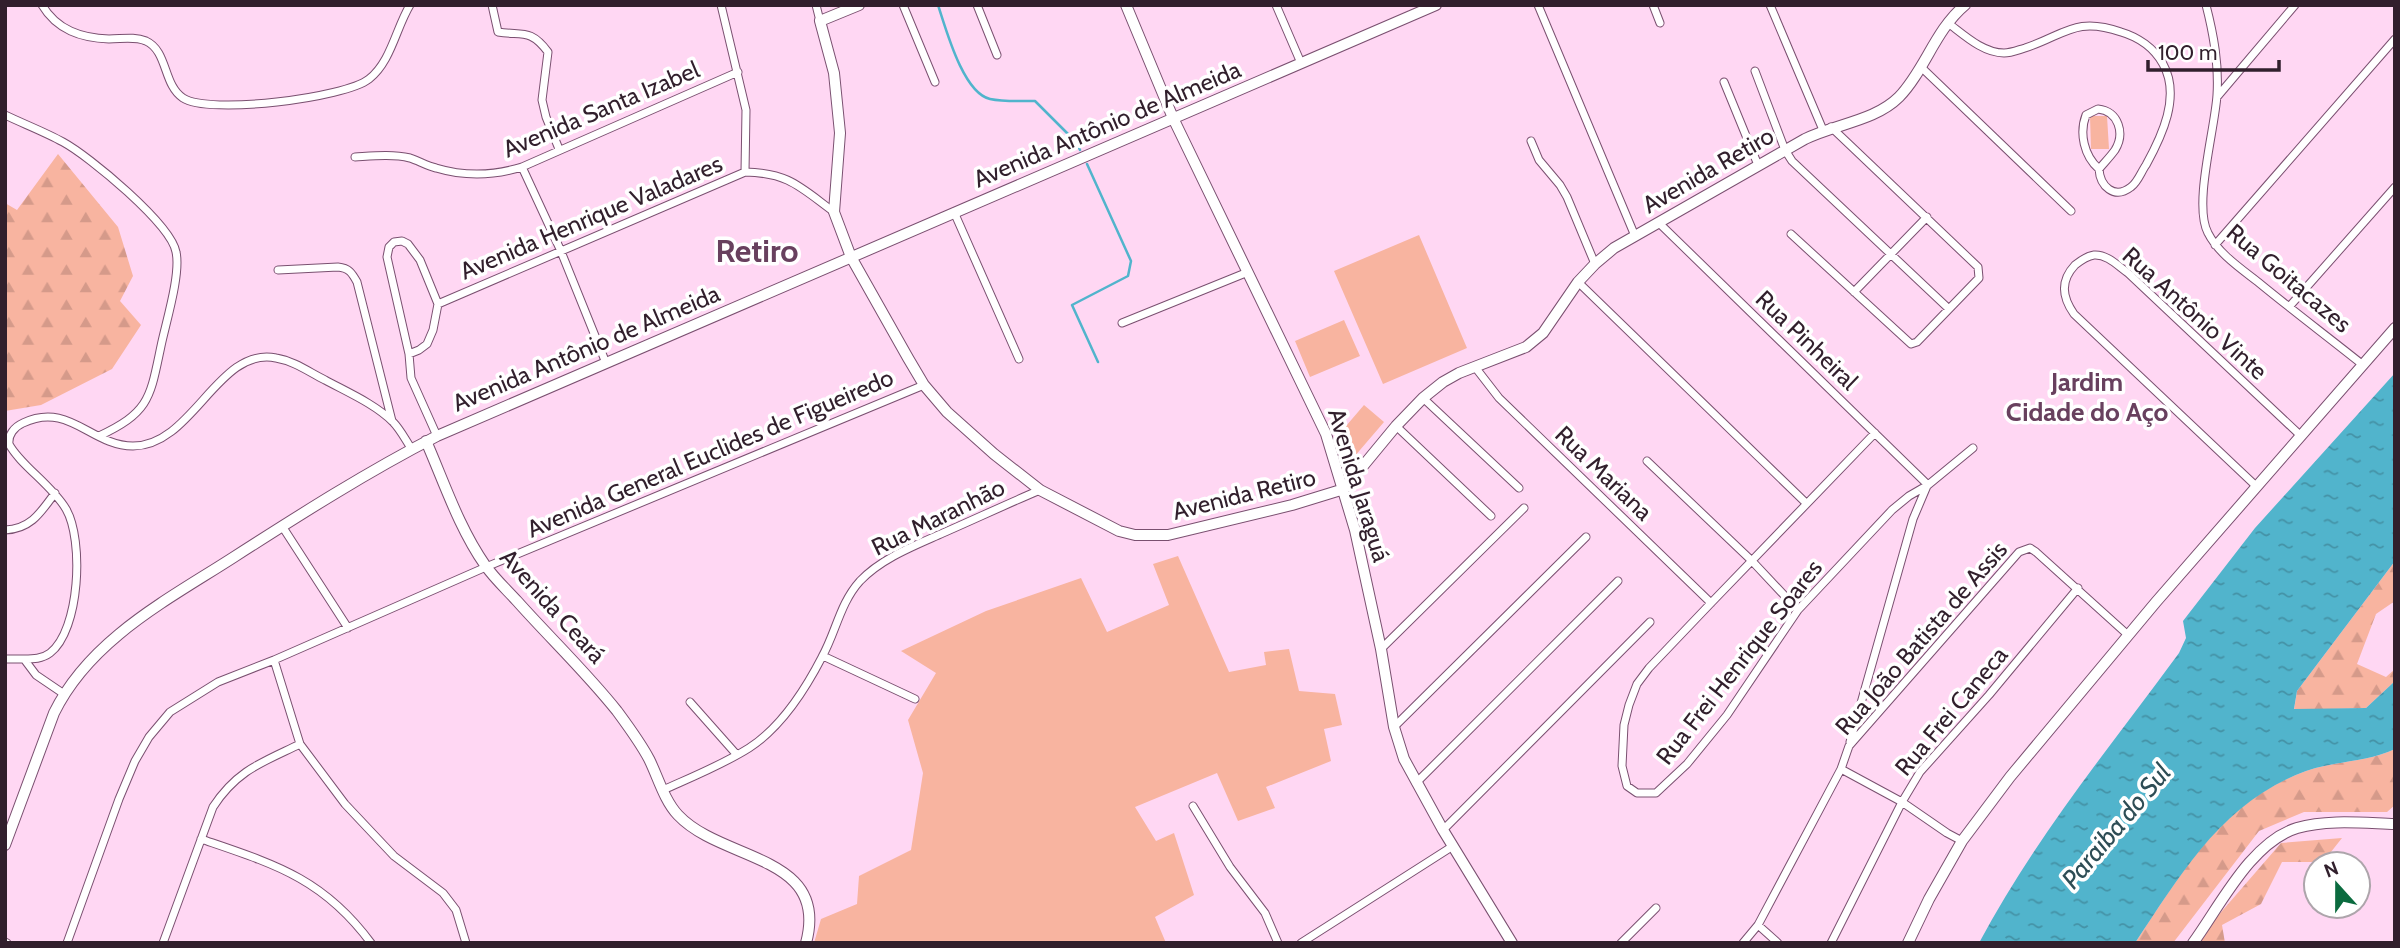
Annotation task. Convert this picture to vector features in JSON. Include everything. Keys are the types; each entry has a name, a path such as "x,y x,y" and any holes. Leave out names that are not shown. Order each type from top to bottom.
{"street":[{"path":"42,5 55,23 66,31 109,39 139,38 149,42 155,47 176,92 184,99 216,106 281,101 348,90 360,85 379,69 410,5"},
{"path":"492,5 496,30 503,33 525,33 548,52 542,100 559,149"},
{"path":"721,5 746,110 745,172"},
{"path":"816,5 834,73 841,133 834,212"},
{"path":"820,21 859,5"},
{"path":"903,5 935,82"},
{"path":"977,5 998,55"},
{"name":"Avenida Jaraguá","path":"1126,5 1173,118 1326,434 1361,552 1394,727 1404,759 1415,783 1512,943"},
{"path":"1276,5 1301,63"},
{"path":"1538,5 1635,236"},
{"path":"1653,5 1660,23"},
{"path":"1770,5 1827,128 1927,217 1980,270 1979,278 1917,342 1911,344 1791,234"},
{"name":"Avenida Retiro","path":"834,212 851,257 924,385 947,412 994,454 1040,489 1119,531 1148,536 1168,535 1344,489 1396,426 1443,382 1535,340 1552,323 1578,282 1595,264 1635,236 1785,150 1827,128 1885,108 1899,97 1948,23 1965,5"},
{"name":"Rua Goitacazes","path":"2206,5 2215,38 2218,67 2217,97 2202,203 2207,233 2215,244 2289,307 2363,365"},
{"path":"2217,97 2295,5"},
{"name":"Avenida Antônio de Almeida","path":"5,845 40,748 64,694 88,662 117,636 282,526 411,448 1431,6"},
{"path":"1948,23 1986,49 2004,53 2032,45 2068,29 2089,25 2126,33 2149,47 2163,64 2169,82 2170,102 2163,129 2132,187 2118,192 2107,190 2101,182 2099,169 2088,156 2082,134 2086,115 2098,109 2105,110 2114,116 2120,130 2115,150 2099,169"},
{"path":"2215,244 2395,39"},
{"path":"1921,67 2071,211"},
{"path":"1755,71 1785,150 1792,161 1949,309"},
{"name":"Avenida Santa Izabel","path":"355,157 383,155 408,158 434,168 487,175 522,167 738,72"},
{"path":"1724,82 1758,165"},
{"path":"5,115 63,142 84,155 154,219 176,249 177,261 153,381 143,407 126,422 99,436"},
{"path":"1531,141 1539,160 1567,197 1595,264"},
{"path":"522,167 560,249 606,363"},
{"name":"Avenida Henrique Valadares","path":"438,304 560,249 745,172 769,172 790,179 834,212"},
{"path":"2289,307 2395,187"},
{"path":"954,212 1019,359"},
{"path":"1854,292 1927,217"},
{"name":"Rua Pinheiral","path":"1659,223 1928,485"},
{"path":"409,354 427,344 438,304 420,260 408,244 402,241 394,242 389,247 387,257 409,354 411,378 431,438"},
{"name":"Rua Antônio Vinte","path":"2256,486 2074,314 2063,285 2070,271 2080,260 2093,255 2111,260 2300,435"},
{"path":"278,270 338,267 351,272 357,282 393,422 411,448"},
{"path":"1122,323 1248,272"},
{"path":"1578,282 1806,503"},
{"path":"1908,943 1962,841 2010,777 2256,486 2395,328"},
{"path":"5,659 41,658 51,653 68,625 76,586 76,552 68,511 55,493 12,449 8,439 20,424 36,418 57,417 70,420 99,436 134,447 170,434 233,372 247,361 262,357 290,362 360,399 393,422"},
{"name":"Rua Mariana","path":"1475,366 1499,398 1711,603"},
{"name":"Avenida General Euclides de Figueiredo","path":"67,943 118,799 149,737 170,712 218,682 924,385"},
{"path":"1423,398 1519,488"},
{"path":"1396,426 1491,516"},
{"name":"Rua Frei Henrique Soares","path":"1875,433 1649,668 1637,684 1625,725 1623,778 1627,786 1637,793 1656,793 1687,764 1727,715 1798,610 1892,510 1973,448"},
{"name":"Avenida Ceará","path":"431,438 465,529 486,567 617,711 638,740 678,815 711,838 787,874 798,883 810,911 810,928 806,943"},
{"path":"1647,461 1752,561 1798,610"},
{"path":"1849,746 1913,519 1928,485"},
{"name":"Rua Maranhão","path":"663,790 737,755 765,735 804,687 823,656 845,602 869,573 918,544 1040,489"},
{"path":"5,530 27,525 40,514 55,493"},
{"path":"1381,649 1524,508"},
{"path":"282,526 348,628"},
{"path":"1394,727 1586,537"},
{"name":"Rua João Batista de Assis","path":"1743,943 1758,925 1841,769 1849,746 2020,552 2030,548 2036,552 2129,635"},
{"path":"1415,783 1618,581"},
{"name":"Rua Frei Caneca","path":"1831,943 1902,802 1920,772 1989,695 2078,588"},
{"path":"1443,830 1650,622"},
{"path":"823,656 915,699"},
{"path":"24,659 36,675 64,694"},
{"path":"274,660 300,744 345,804 386,847 443,892 456,910 466,943"},
{"path":"690,702 737,755"},
{"path":"163,943 213,807 234,779 300,744"},
{"path":"1841,769 1902,802 1962,841"},
{"path":"1193,806 1230,867 1265,913 1278,943"},
{"path":"2193,943 2244,871 2267,845 2283,833 2300,827 2331,823 2395,824"},
{"path":"201,839 272,863 329,896 352,918 371,943"},
{"path":"1301,943 1453,846"},
{"path":"1621,943 1656,908"},
{"path":"1758,925 1778,943"}],"green space":[{"path":"2090,116 2107,116 2109,149 2091,149"},
{"path":"58,154 118,227 133,276 120,301 141,325 112,369 41,405 5,411 5,203 17,210"},
{"path":"1419,235 1467,348 1383,384 1334,271"},
{"path":"1344,320 1360,356 1310,377 1295,341"},
{"path":"1364,405 1384,422 1354,457 1334,440"},
{"path":"1178,556 1229,672 1266,665 1264,652 1289,649 1299,691 1335,694 1342,725 1324,729 1331,761 1266,787 1275,808 1238,821 1217,773 1135,807 1156,841 1174,833 1194,895 1155,917 1166,943 814,943 821,919 857,904 859,876 911,850 923,773 908,720 936,673 901,651 986,611 1081,578 1107,632 1169,605 1153,564"},
{"path":"2395,561 2395,601 2376,614 2357,664 2386,677 2395,669 2395,681 2366,708 2294,710 2297,691"},
{"path":"2395,749 2395,805 2387,812 2304,812 2259,831 2173,943 2135,943 2207,842 2227,820 2250,801 2276,784 2306,771 2374,757"},
{"path":"2342,838 2332,850 2302,850 2302,862 2282,862 2261,904 2222,925 2225,943 2200,943 2216,918 2281,843"}],"water":[{"name":"Paraiba do Sul","path":"2395,373 2395,561 2297,691 2294,709 2366,708 2395,681 2395,749 2374,757 2306,771 2276,784 2250,801 2207,842 2135,943 1979,943 2048,830 2179,653 2186,638 2183,621 2255,528"}],"waterway":[{"path":"938,5 957,59 980,94 995,100 1035,101 1076,142 1080,150"},
{"path":"1087,164 1131,261 1128,276 1072,305 1098,362"}],"district":[{"name":"Retiro","path":"757,250"},
{"name":"Jardim Cidade do Aço","path":"2087,397"}]}
